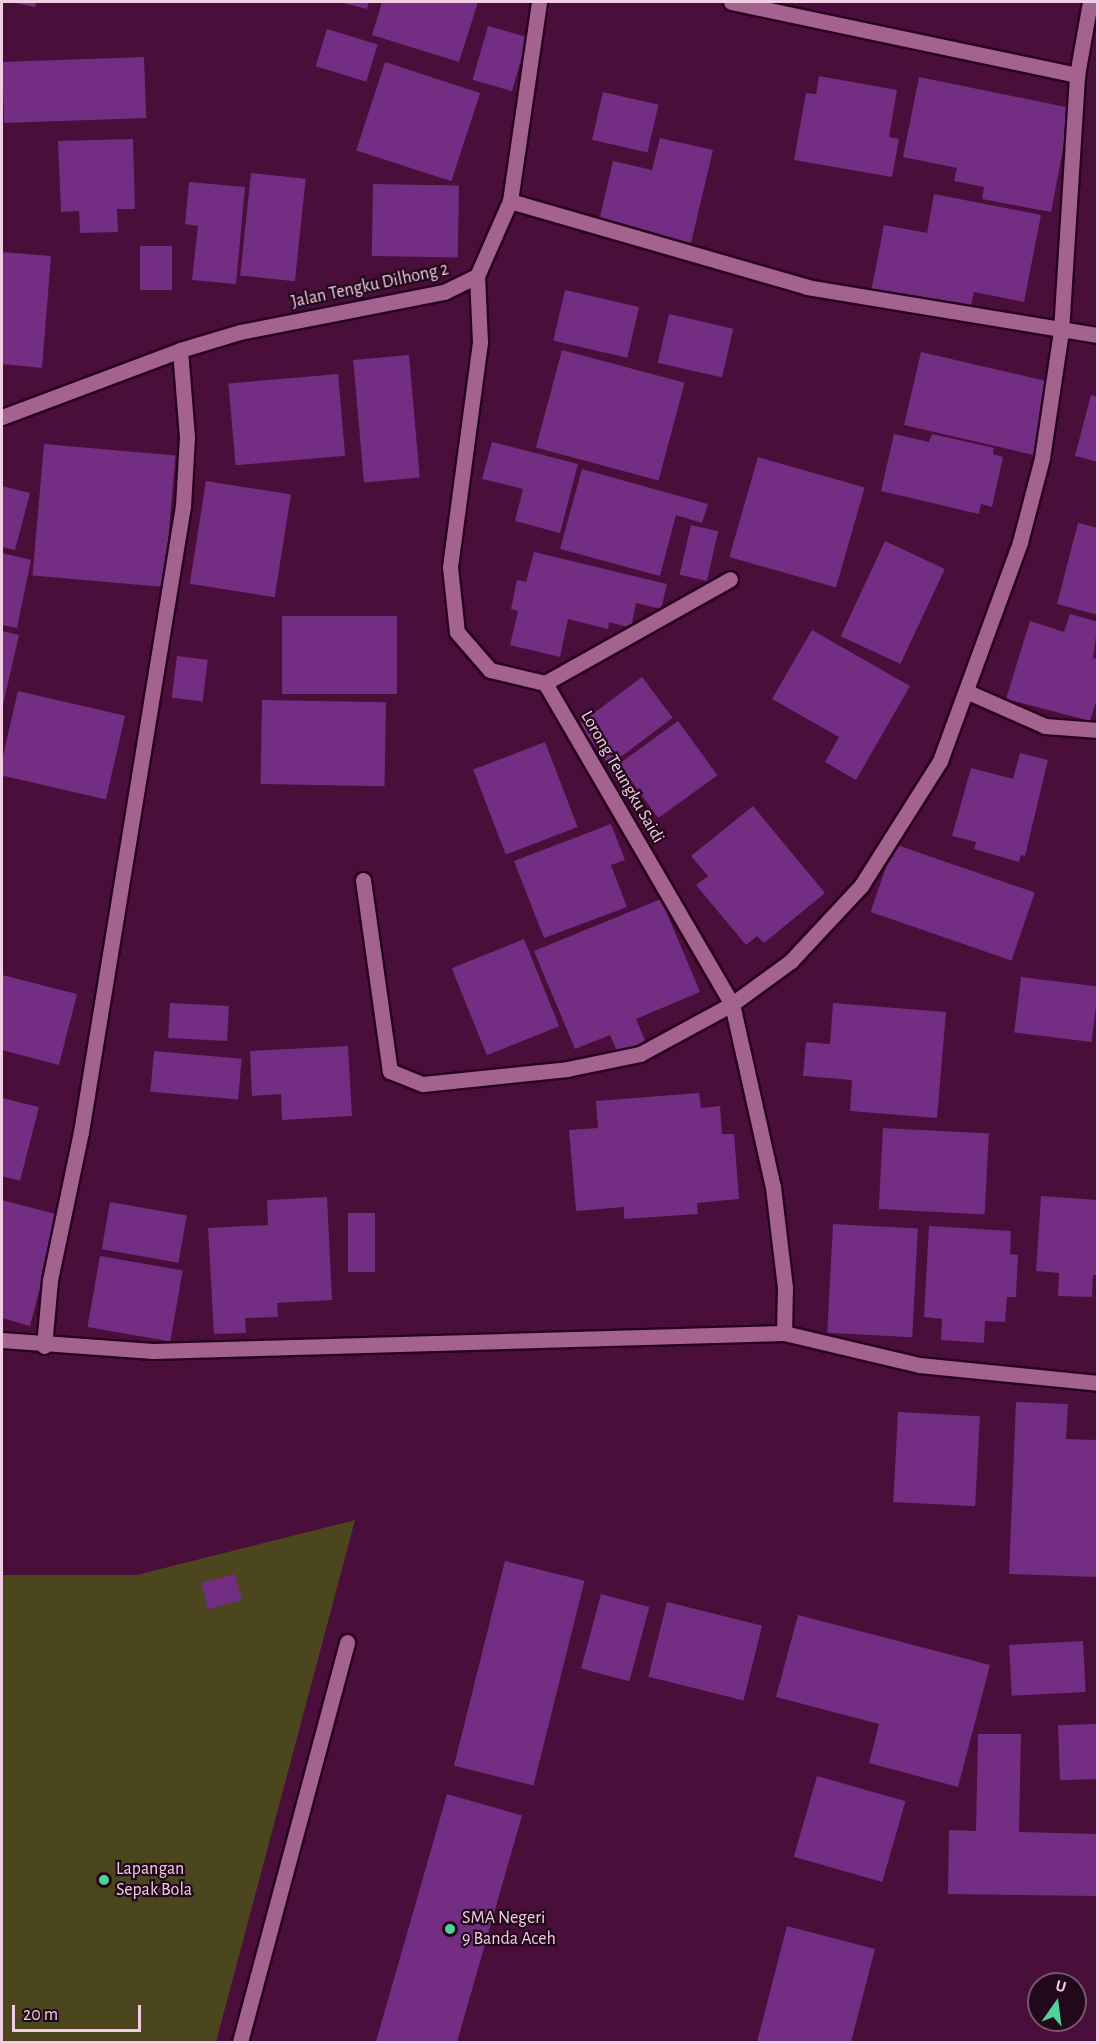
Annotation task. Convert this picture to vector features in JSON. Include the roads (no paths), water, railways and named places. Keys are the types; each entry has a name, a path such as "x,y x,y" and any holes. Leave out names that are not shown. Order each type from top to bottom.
{"street":[{"name":"Jalan Tengku Dilhong 2","path":"2,417 180,350 240,332 444,292 477,276 510,201 539,2"},
{"path":"731,2 1077,75"},
{"path":"363,880 390,1071 411,1082 567,1070 640,1054 732,1004 791,961 861,886 940,761 968,692 1020,542 1042,458 1061,331 1077,75 1090,2"},
{"path":"510,201 807,287 1061,331 1098,335"},
{"path":"477,276 480,342 450,567 452,609 457,632 490,670 545,683 730,579"},
{"path":"44,1346 50,1280 81,1132 183,506 187,437 180,350"},
{"name":"Lorong Teungku Saidi","path":"545,683 732,1004 773,1186 785,1287 784,1333"},
{"path":"968,692 1045,726 1098,730"},
{"path":"2,1340 44,1346 153,1352 784,1333 919,1365 1098,1383"},
{"path":"240,2043 347,1642"}],"place":[{"name":"Lapangan Sepak Bola","path":"104,1880"},
{"name":"SMA Negeri 9 Banda Aceh","path":"450,1929"}]}
